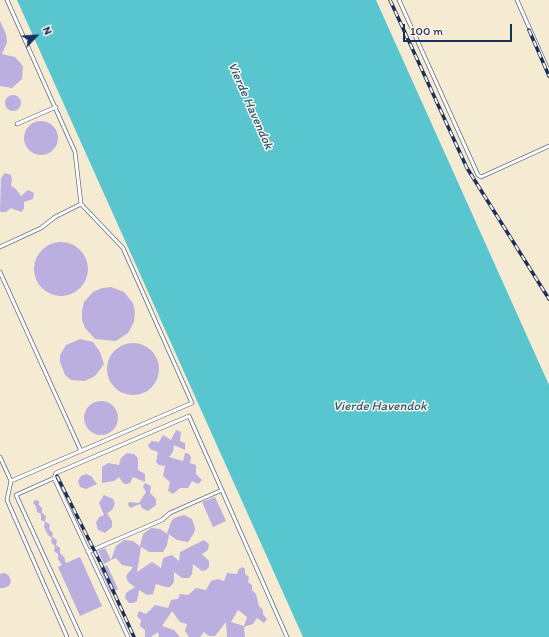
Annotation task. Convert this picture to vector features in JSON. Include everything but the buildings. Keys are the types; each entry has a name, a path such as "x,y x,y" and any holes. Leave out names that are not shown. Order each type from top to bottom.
{"lane":[{"path":"7,0 75,152 81,204 123,248 192,403 11,481"},
{"path":"399,0 480,177 549,146"},
{"path":"517,0 549,72"},
{"path":"17,124 56,107"},
{"path":"0,247 41,228 55,217 81,204"},
{"path":"0,272 81,451"},
{"path":"81,637 16,495 54,478 56,473 189,416 287,637"},
{"path":"0,457 11,481 7,500 67,637"},
{"path":"54,478 128,637"},
{"path":"88,552 162,520 170,513 222,490"}],"water":[{"name":"Vierde Havendok","path":"17,0 376,0 549,385 549,637 303,637"}],"railway":[{"path":"390,0 467,168 549,299"},
{"path":"529,30 549,76"},
{"path":"57,476 101,564 134,637"}]}
